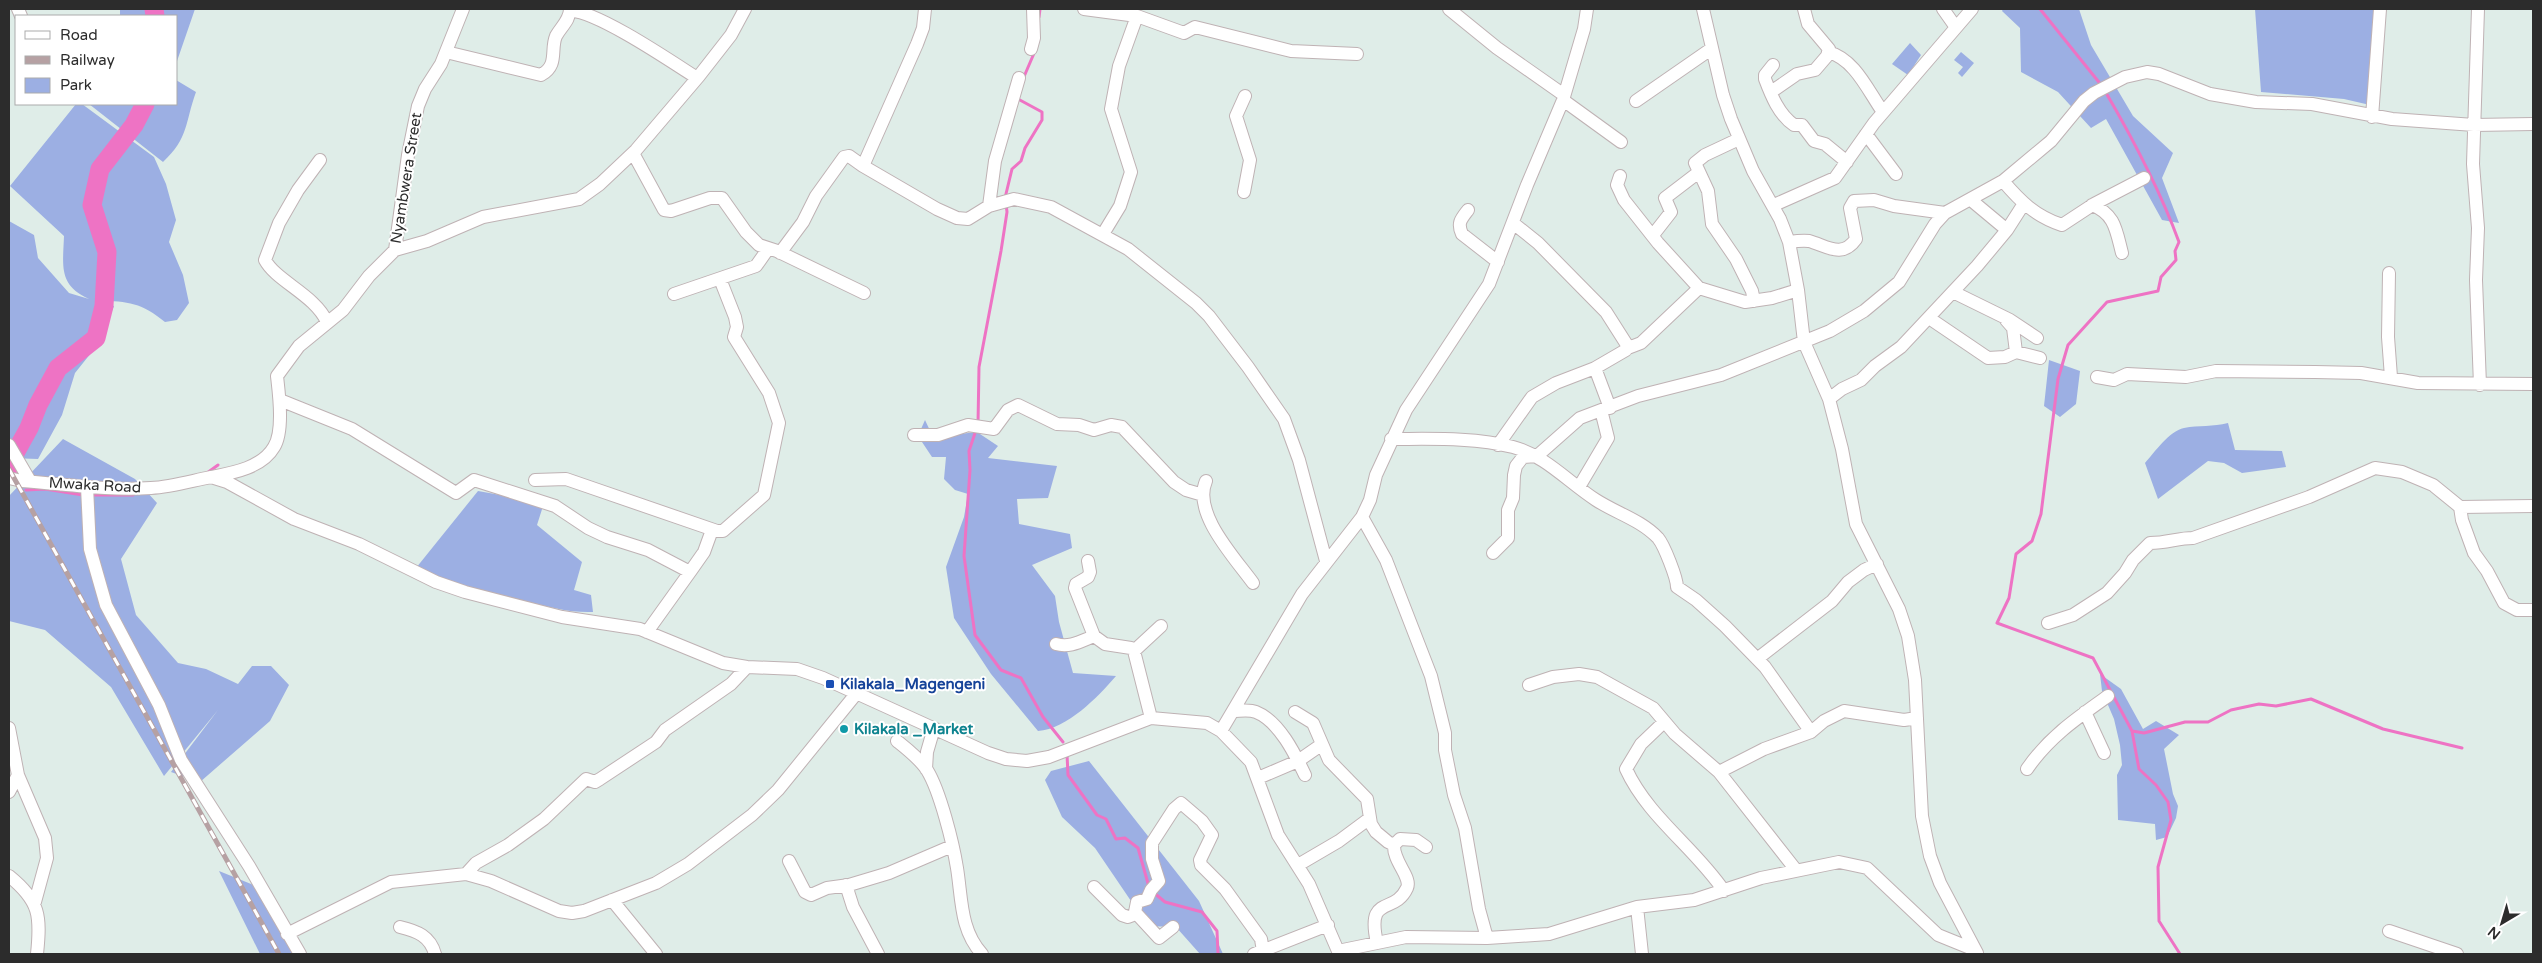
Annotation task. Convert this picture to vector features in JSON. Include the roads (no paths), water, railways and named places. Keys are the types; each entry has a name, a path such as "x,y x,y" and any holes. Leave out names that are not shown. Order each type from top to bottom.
{"street":[{"name":"Nyambwera Street","path":"280,400 277,376 299,346 343,310 369,276 396,250 408,155 418,106 446,52 464,9"},
{"path":"396,250 427,241 483,217 579,198 600,184 633,153 697,78 731,35 745,9"},
{"path":"863,166 917,44 923,28 925,9"},
{"path":"1031,49 1034,34 1033,9"},
{"path":"1084,9 1137,16 1184,33 1195,26 1291,51 1357,54"},
{"path":"1449,9 1496,48 1621,142"},
{"path":"1221,731 1302,594 1362,517 1370,500 1376,475 1406,410 1489,284 1564,98 1584,28 1587,9"},
{"path":"1703,9 1723,94 1739,139 1753,171 1774,205 1789,242 1798,290 1804,342 1829,399 1842,449 1852,513 1860,533 1878,564 1899,609 1908,636 1915,680 1922,816 1930,856 1940,883 1976,952"},
{"path":"1771,92 1797,74 1815,70 1823,63 1828,52 1826,44 1808,24 1804,9"},
{"path":"1943,9 1955,26"},
{"path":"1774,205 1835,178 1882,112 1955,26 1972,9"},
{"path":"2372,117 2380,9"},
{"path":"2478,9 2474,173 2478,228 2476,310 2480,385"},
{"path":"446,52 541,75 552,62 556,36 570,10 582,12 623,33 697,78"},
{"path":"1102,234 1120,206 1131,172 1111,110 1119,66 1137,16"},
{"path":"1636,102 1711,49"},
{"path":"1828,52 1849,64 1882,112"},
{"path":"1773,65 1765,75 1777,106 1790,123 1797,126 1802,125 1814,141 1825,144 1847,162"},
{"path":"1493,553 1508,538 1508,510 1514,498 1516,466 1523,457 1537,456 1580,418 1674,385 1721,375 1830,331 1864,311 1899,282 1935,224 1945,213 1971,200 2003,180 2051,141 2084,101 2094,93 2125,77 2147,72 2159,74 2210,94 2256,102 2312,104 2372,117 2474,124 2533,124"},
{"path":"988,206 995,161 1019,78"},
{"path":"1244,192 1250,160 1239,131 1236,116 1245,96"},
{"path":"1866,134 1896,174"},
{"path":"1739,139 1695,163 1708,191 1712,224 1736,259 1752,291 1754,301"},
{"path":"633,153 663,209 671,211 710,198 720,197 727,202 753,240 864,293"},
{"path":"674,294 756,266 803,222 816,196 844,157 849,156 937,209 956,218 968,219 976,216 988,206 1021,199 1050,207 1102,234 1141,258 1210,316 1277,406 1299,460 1326,561"},
{"path":"320,160 279,223 265,260 306,296 324,315 327,322"},
{"path":"1653,235 1671,212 1665,198 1699,172"},
{"path":"1620,176 1617,185 1620,193 1689,279 1699,288 1735,300 1754,301 1798,290"},
{"path":"2003,180 2023,205 2045,220 2062,225 2092,205 2144,178"},
{"path":"1789,242 1808,241 1836,251 1844,250 1856,239 1857,231 1850,208 1854,201 1874,200 1894,206 1945,213"},
{"path":"1971,200 2007,230"},
{"path":"1829,399 1842,389 1861,380 1875,366 1894,353 1929,318 2007,230 2023,205"},
{"path":"2092,205 2101,208 2110,217 2122,252"},
{"path":"1468,210 1458,227 1462,234 1498,262"},
{"path":"1513,223 1538,243 1606,312 1628,348"},
{"path":"2389,273 2388,337 2391,377"},
{"path":"536,480 566,479 644,504 712,530 723,531 764,495 779,423 769,393 734,337 737,327 735,317 720,279"},
{"path":"1498,445 1532,397 1556,383 1609,362 1628,348 1641,343 1699,288"},
{"path":"1953,292 2002,316 2037,338"},
{"path":"2002,316 2013,328 2016,352"},
{"path":"1929,318 1988,358 2005,357 2016,352 2040,358"},
{"path":"1579,487 1608,438 1605,409 1595,368"},
{"path":"2097,377 2114,380 2127,374 2186,377 2216,371 2250,371 2361,373 2418,383 2533,384"},
{"path":"280,400 352,429 456,493 471,480 477,480 555,506 588,528 607,537 648,550 690,572"},
{"name":"Mwaka Road","path":"9,478 30,482 87,487 152,488 237,472 262,460 275,447 280,400"},
{"path":"914,435 941,434 968,425 994,429 1008,410 1018,405 1057,424 1079,425 1094,430 1115,425 1127,431 1179,485 1203,495"},
{"path":"1391,439 1456,440 1498,445 1537,456 1595,499 1636,522 1659,540 1676,576 1677,587 1725,626 1756,659 1775,680 1811,732"},
{"path":"9,445 30,482"},
{"path":"2048,623 2073,615 2107,593 2125,573 2133,560 2150,543 2171,543 2181,538 2193,538 2324,491 2375,468 2402,472 2433,485 2460,507 2533,506"},
{"path":"211,477 227,482 294,519 359,544 451,587 562,617 626,626 647,632 723,663 747,667 797,670 823,678 988,753 1006,759 1027,761 1049,757 1151,718 1207,723 1221,731 1251,762 1278,835 1298,865 1328,925 1339,952 1406,937 1487,938 1549,934 1637,907 1694,900 1724,892 1760,878 1839,862 1867,868 1938,935 1976,952"},
{"path":"1206,481 1203,495 1205,512 1214,529 1253,583"},
{"path":"87,487 90,549 106,605 159,705 181,760 249,866 300,954"},
{"path":"2460,507 2462,520 2474,553 2487,571 2504,603 2517,610 2533,610"},
{"path":"1362,517 1386,560 1431,676 1445,733 1445,750 1454,795 1465,828 1478,901 1487,938"},
{"path":"647,632 704,552 712,530"},
{"path":"1088,561 1090,572 1088,577 1076,584 1075,588 1094,636 1105,644 1131,648 1134,651 1151,718"},
{"path":"1756,659 1832,600 1854,578 1878,564"},
{"path":"1134,651 1160,626"},
{"path":"1056,644 1064,646 1094,636"},
{"path":"466,874 476,863 508,845 544,819 586,780 595,782 656,742 665,730 731,684 747,667"},
{"path":"1529,685 1553,677 1578,674 1597,677 1635,696 1653,708 1675,734 1719,772 1796,870"},
{"path":"287,934 391,882 466,874 491,880 530,900 559,911 572,913 584,911 656,883 688,864 752,815 778,790 856,694"},
{"path":"2027,769 2055,735 2108,696"},
{"path":"1233,711 1255,712 1262,716 1286,740 1305,775"},
{"path":"1719,772 1764,749 1811,732 1824,721 1844,711 1898,719 1917,718"},
{"path":"1294,712 1313,723 1322,745 1336,770 1367,799 1370,818 1382,838 1394,845"},
{"path":"2085,712 2104,753"},
{"path":"1664,722 1641,744 1626,770 1648,802 1697,857 1724,892"},
{"path":"9,728 18,775 45,838 47,858 35,902 39,928 37,954"},
{"path":"934,728 927,752 926,769 946,821 962,910 971,942 982,954"},
{"path":"897,741 926,769"},
{"path":"1258,778 1298,762 1322,745"},
{"path":"9,792 18,775"},
{"path":"1173,927 1159,938 1136,914 1137,902 1147,898 1159,881 1152,859 1152,843 1174,809 1181,803 1202,820 1212,835 1200,860 1201,865 1225,889 1261,939 1258,953"},
{"path":"1298,865 1331,846 1370,818"},
{"path":"1377,943 1374,919 1377,911 1401,896 1408,888 1408,880 1394,854 1394,845 1400,839 1416,840 1426,847"},
{"path":"789,861 807,894 812,895 827,888 846,885 889,873 952,846"},
{"path":"9,876 35,902"},
{"path":"846,885 853,907 878,954"},
{"path":"1094,887 1122,915 1128,917 1136,914"},
{"path":"612,900 656,954"},
{"path":"1637,907 1642,954"},
{"path":"1258,953 1328,925"},
{"path":"400,927 423,934 435,954"},
{"path":"2389,931 2457,954"}],"waterway":[{"path":"154,9 155,15"},
{"path":"1039,17 1040,9"},
{"path":"2040,9 2102,86"},
{"path":"1023,79 1035,51"},
{"path":"2105,91 2145,165 2172,223 2179,242 2175,251 2176,260 2161,277 2158,291 2107,302 2068,345 2058,379 2041,514 2032,541 2016,554 2009,598 1997,623 2093,658 2132,731 2139,769 2156,785 2168,802 2171,820 2158,867 2159,921 2180,954"},
{"path":"1005,198 1012,169 1021,161 1025,148 1042,120 1042,112 1018,99"},
{"path":"9,464 58,368 96,338 104,306 107,252 92,205 100,169 134,125 144,105"},
{"path":"978,424 979,367 1001,251 1007,212 1006,204"},
{"path":"976,430 969,451 970,470 964,556 975,635 1001,670 1021,678 1043,717 1063,742"},
{"path":"9,461 16,473 22,473"},
{"path":"207,473 218,465"},
{"path":"26,490 45,489 83,495"},
{"path":"90,495 133,495"},
{"path":"2132,731 2144,733 2185,722 2208,722 2231,710 2259,704 2276,706 2311,699 2383,729 2462,748"},
{"path":"1067,754 1068,775 1097,815 1106,819 1116,839 1125,838 1138,848 1149,887"},
{"path":"1153,892 1165,902 1202,912 1217,931 1218,954"}],"railway":[{"path":"9,469 279,954"}],"place":[{"name":"Kilakala_Magengeni","path":"830,684"},
{"name":"Kilakala _Market","path":"844,729"}]}
